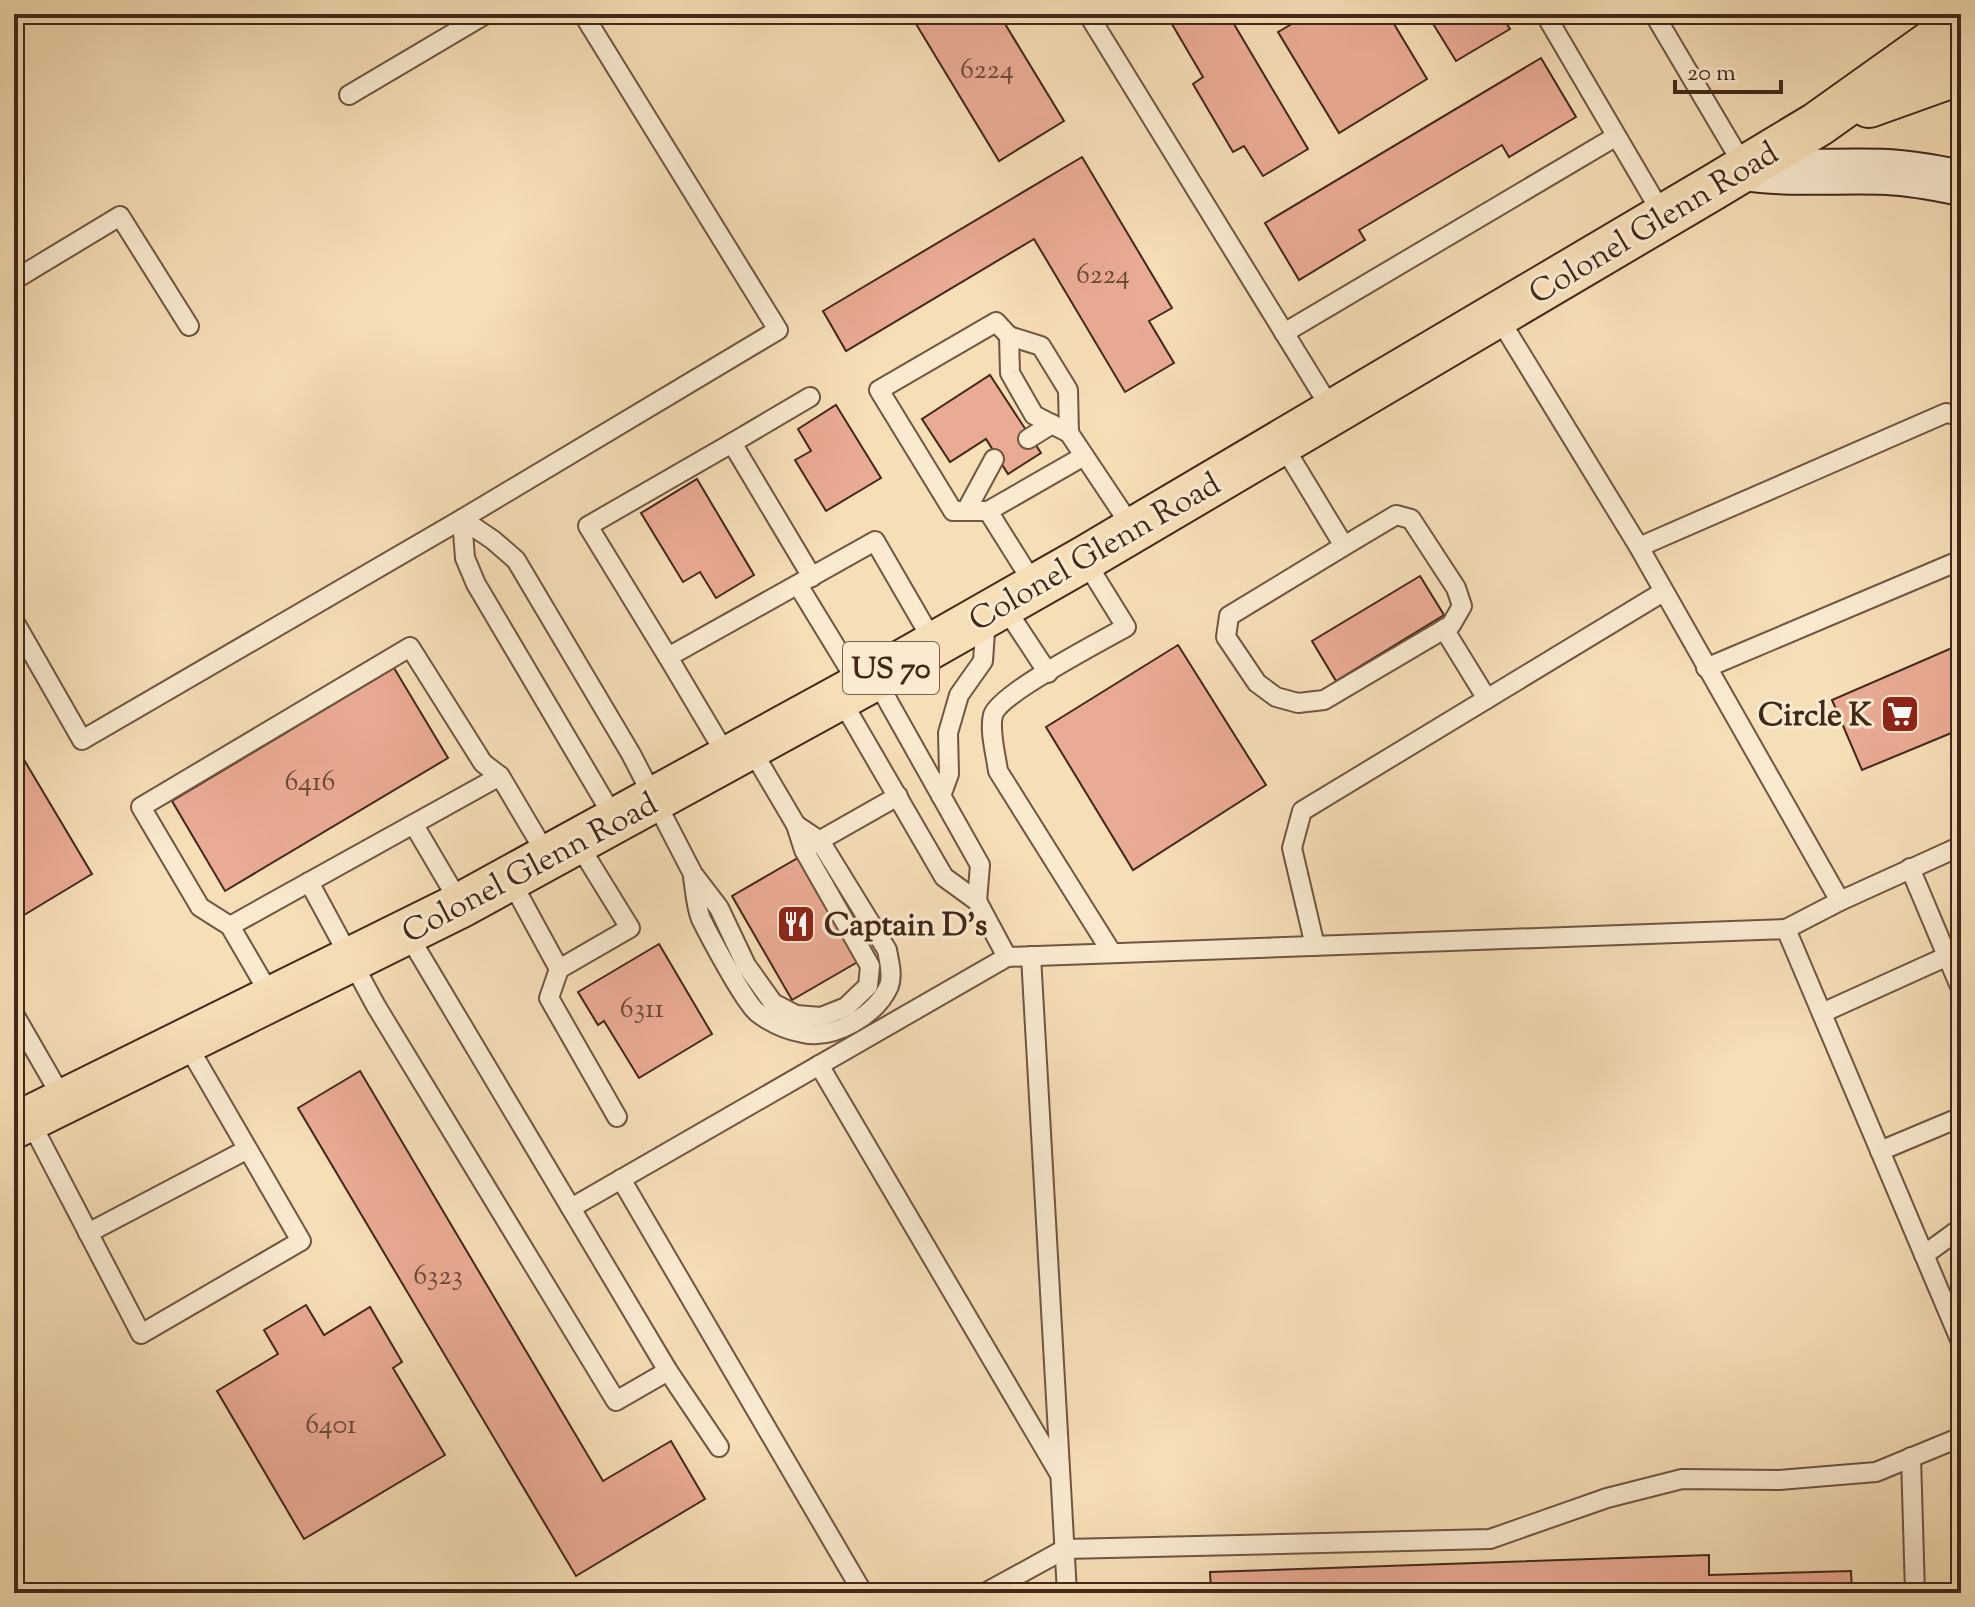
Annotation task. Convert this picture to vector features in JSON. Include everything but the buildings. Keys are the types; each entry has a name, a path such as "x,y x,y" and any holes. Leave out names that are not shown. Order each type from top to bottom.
{"main road":[{"name":"Colonel Glenn Road","path":"35,1116 510,879 1084,559 1818,124 1961,22"},
{"name":"Colonel Glenn Road","path":"1818,124 1961,72"},
{"path":"1745,168 1777,173 1888,172 1961,183"}],"lane":[{"path":"349,95 486,14"},
{"path":"14,621 82,740 462,519 778,330 583,14"},
{"path":"1088,14 1333,412"},
{"path":"1545,14 1664,217"},
{"path":"1654,14 1745,168"},
{"path":"1284,333 1615,137"},
{"path":"14,280 120,216 189,326"},
{"path":"1497,315 1639,547 1840,901"},
{"path":"1069,433 1068,390 1041,346 1009,336 996,322 879,390 953,511 988,511 1084,456"},
{"path":"1009,336 1010,373 1034,415 1069,433 1133,529"},
{"path":"462,519 516,560 631,754 693,874 719,908 746,965 773,1003 796,1015 821,1017 846,1007 868,986 870,966 812,845 668,657 588,526 810,397"},
{"path":"1639,547 1946,413 1961,416"},
{"path":"1028,439 1052,424"},
{"path":"1281,442 1344,546"},
{"path":"732,443 858,686 898,796 944,877 977,901 1007,957"},
{"path":"966,511 994,459"},
{"path":"988,511 1008,601 1048,673"},
{"path":"1396,515 1411,519 1456,588 1462,606 1451,625 1324,700 1298,703 1276,697 1257,683 1226,637 1229,616 1344,546 1396,515"},
{"path":"462,519 465,558 476,584 616,821"},
{"path":"668,657 875,541 934,643"},
{"path":"1084,559 1126,627 1008,696 993,715 994,744 998,771 1112,953"},
{"path":"1706,668 1961,560"},
{"path":"1315,946 1292,848 1302,811 1663,592"},
{"path":"941,796 949,774 948,733 959,695 983,661 1008,601"},
{"path":"1444,629 1487,699"},
{"path":"272,998 230,926 200,907 141,807 410,647 483,763 500,776 630,928 559,969 549,998 617,1117"},
{"path":"858,686 941,796 980,865 977,901"},
{"path":"230,926 500,776"},
{"path":"812,845 898,796"},
{"path":"414,825 461,905"},
{"path":"571,1208 1007,957 1786,929 1961,846"},
{"path":"1910,868 1954,953 1961,989"},
{"path":"510,879 559,969"},
{"path":"309,882 350,960 616,1401 668,1371"},
{"path":"1786,929 1961,1342"},
{"path":"407,933 668,1371 719,1447"},
{"path":"1822,1013 1954,953"},
{"path":"1031,956 1067,1593"},
{"path":"14,1014 35,1116 88,1233 141,1334 301,1241 185,1041"},
{"path":"819,1065 1061,1477"},
{"path":"1880,1151 1961,1117"},
{"path":"88,1233 246,1150"},
{"path":"621,1179 863,1593"},
{"path":"1924,1255 1961,1228"},
{"path":"985,1593 1065,1549 1490,1539 1607,1498 1682,1479 1779,1480 1876,1472 1961,1437"},
{"path":"1911,1457 1915,1593"}],"place":[{"name":"Circle K","path":"1900,714"},
{"name":"Captain D's","path":"796,924"}]}
